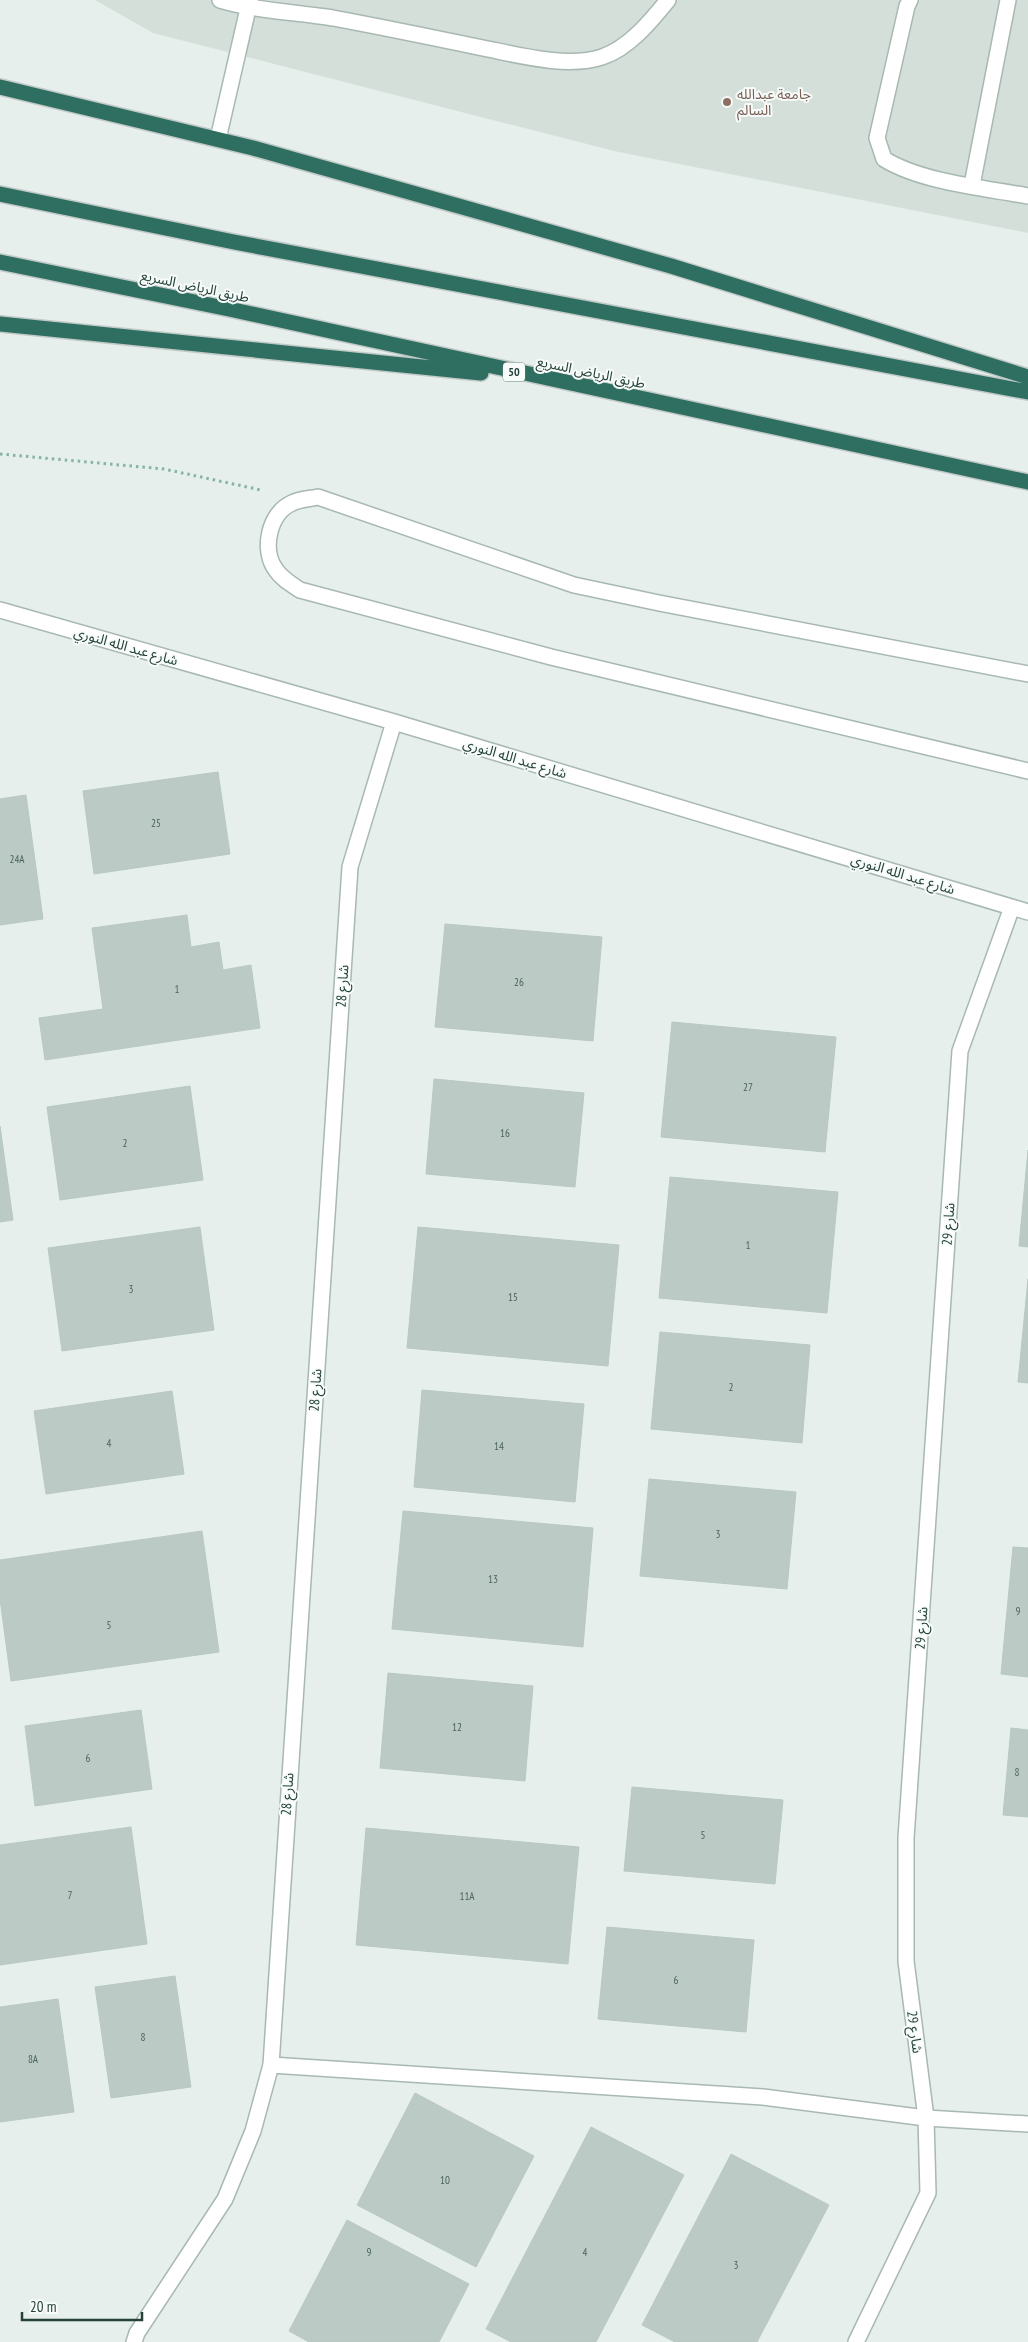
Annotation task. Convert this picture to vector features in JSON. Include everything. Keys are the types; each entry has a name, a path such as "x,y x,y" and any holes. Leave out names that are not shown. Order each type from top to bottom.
{"highway":[{"path":"0,87 218,139 671,266 1028,377"},
{"path":"0,194 234,242 1028,392"},
{"name":"طريق الرياض السريع","path":"0,262 229,309 554,381 1028,482"},
{"path":"0,324 554,381"}],"street":[{"path":"220,0 332,18 547,60 585,61 604,57 621,46 647,26 668,0"},
{"path":"910,0 907,6 877,138 884,159 898,168 921,175 1028,196"},
{"path":"972,185 1008,0"},
{"path":"218,139 249,4"},
{"path":"1028,674 574,585 318,497 292,503 280,511 270,527 269,548 274,568 284,579 300,590 551,657 1028,771"},
{"name":"شارع عبد الله النوري","path":"0,610 394,722 1028,912"},
{"name":"شارع 28","path":"134,2342 137,2333 225,2199 253,2131 271,2065 350,867 394,722"},
{"name":"شارع 29","path":"856,2342 928,2193 926,2118 906,1961 906,1838 960,1051 1012,907"},
{"path":"271,2065 762,2097 926,2118 1028,2124"}],"path":[{"path":"0,454 164,469 305,499"}],"shaded area":[{"name":"جامعة عبدالله السالم","path":"95,0 1028,0 1028,233 614,151 153,33"}],"building":[{"path":"218,772 230,854 94,874 83,791"},
{"path":"26,795 43,919 0,925 0,799"},
{"path":"187,915 191,947 219,942 223,970 251,965 260,1028 45,1060 39,1018 103,1009 92,928"},
{"path":"445,924 602,937 593,1041 435,1027"},
{"path":"672,1022 836,1037 825,1152 661,1137"},
{"path":"434,1079 584,1093 575,1187 426,1174"},
{"path":"190,1086 203,1180 60,1200 47,1107"},
{"path":"0,1126 13,1220 0,1222"},
{"path":"1028,1150 1028,1247 1019,1246"},
{"path":"670,1177 838,1192 827,1313 659,1298"},
{"path":"200,1227 214,1330 62,1351 48,1248"},
{"path":"418,1227 619,1245 608,1366 407,1348"},
{"path":"1028,1279 1028,1383 1018,1382"},
{"path":"660,1332 810,1345 802,1443 651,1429"},
{"path":"422,1390 584,1404 575,1502 414,1487"},
{"path":"172,1391 184,1474 46,1494 34,1411"},
{"path":"649,1479 796,1492 787,1589 640,1576"},
{"path":"403,1511 593,1528 583,1647 392,1629"},
{"path":"202,1531 219,1652 11,1681 0,1599 0,1560"},
{"path":"1013,1547 1028,1548 1028,1677 1001,1674"},
{"path":"388,1673 533,1686 525,1781 380,1768"},
{"path":"141,1710 152,1789 35,1806 25,1726"},
{"path":"1011,1728 1028,1730 1028,1817 1003,1815"},
{"path":"632,1787 783,1800 775,1884 624,1871"},
{"path":"131,1827 147,1944 0,1965 0,1845"},
{"path":"366,1828 579,1847 568,1964 356,1945"},
{"path":"607,1927 754,1940 746,2032 598,2019"},
{"path":"175,1976 191,2087 111,2098 95,1987"},
{"path":"58,1999 74,2112 0,2122 0,2007"},
{"path":"415,2093 534,2156 476,2267 357,2205"},
{"path":"591,2127 684,2175 596,2342 511,2342 486,2329"},
{"path":"731,2154 829,2205 757,2342 675,2342 642,2325"},
{"path":"347,2220 469,2284 439,2342 309,2342 289,2331"}],"place":[{"name":"جامعة عبدالله السالم","path":"727,102"}]}
